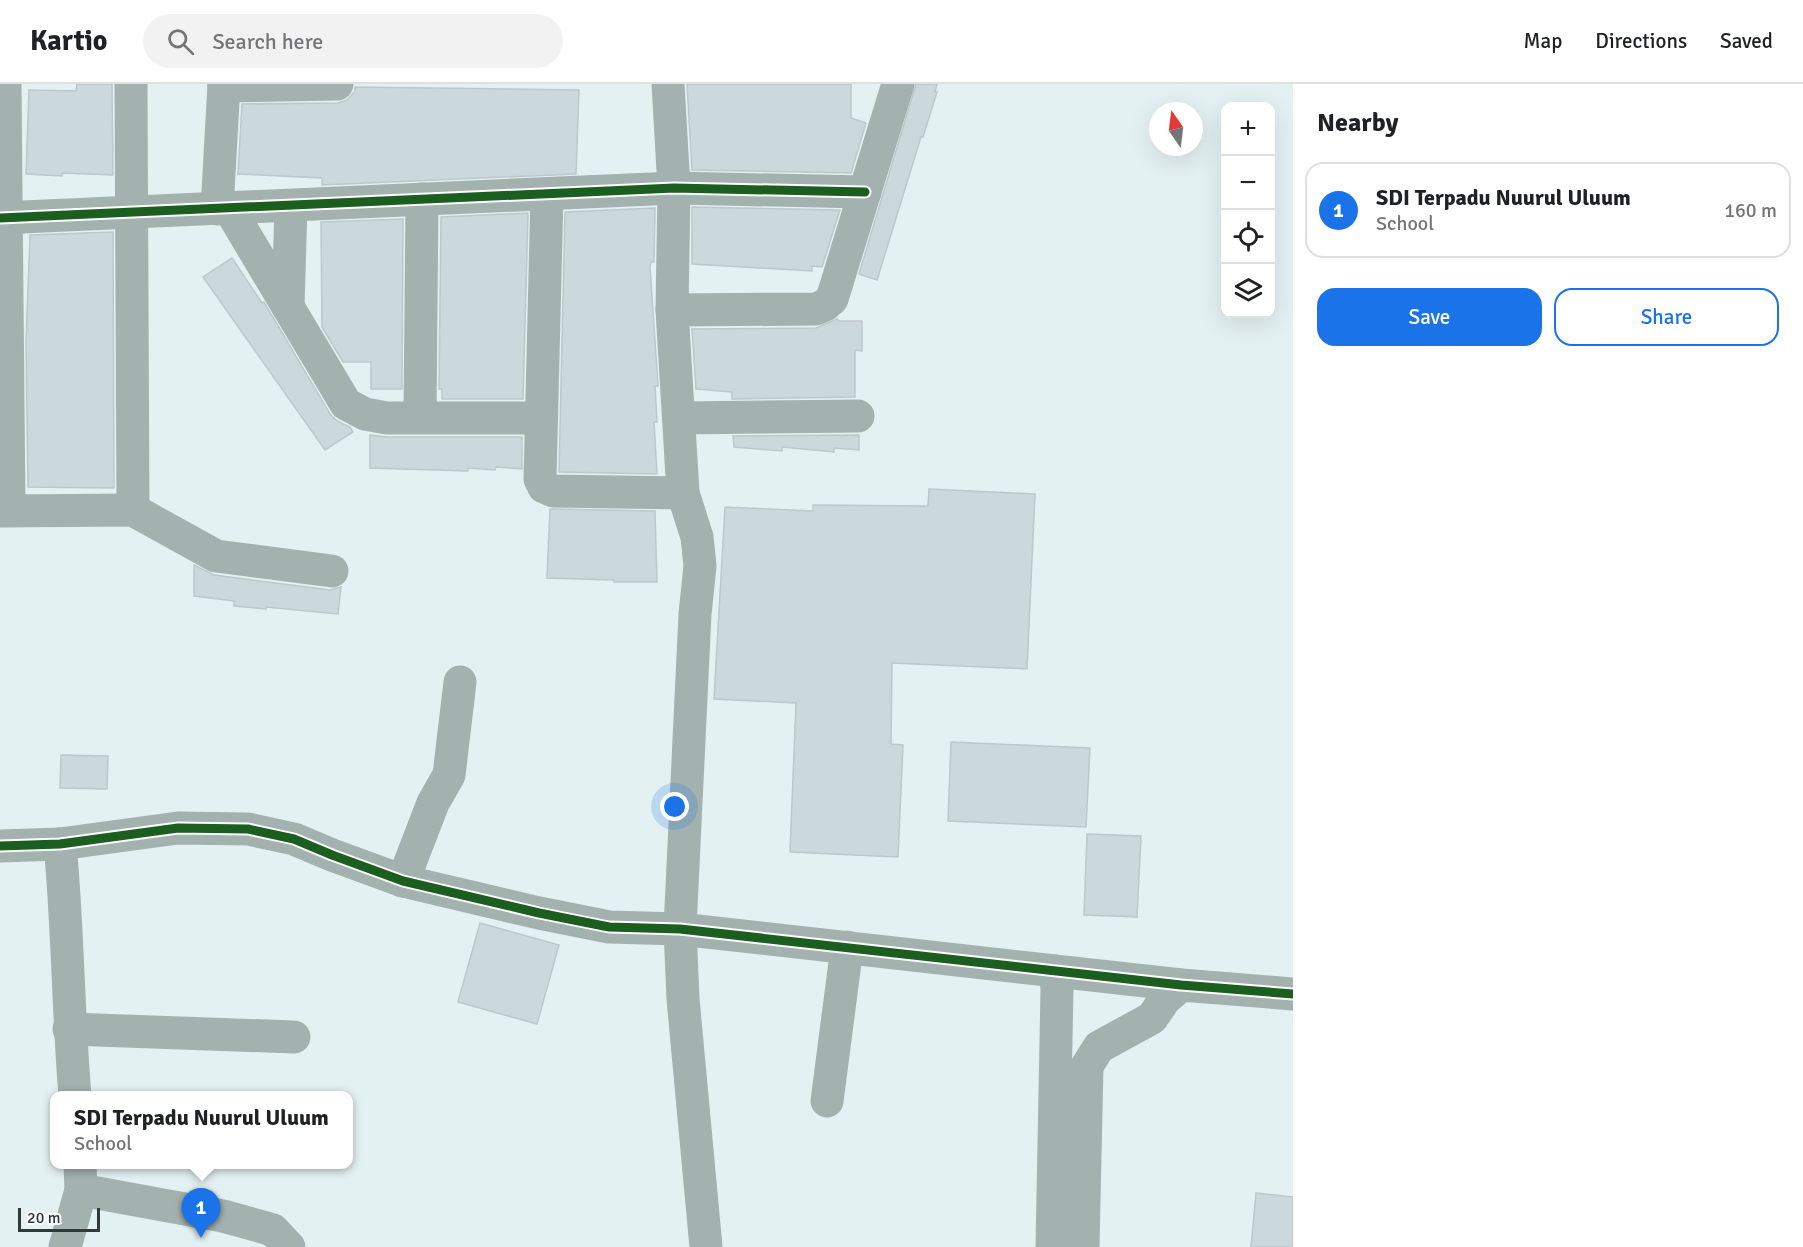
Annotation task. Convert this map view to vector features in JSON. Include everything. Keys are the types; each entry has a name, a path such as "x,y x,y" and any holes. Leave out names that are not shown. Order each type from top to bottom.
{"street":[{"path":"5,84 4,510 133,510 216,556 332,571"},
{"path":"131,84 133,510"},
{"path":"337,84 224,85 223,208 288,307 346,404 364,414 387,418 541,418"},
{"path":"668,84 674,188 672,310 683,493 697,537 700,566 695,614 680,929 683,999 706,1247"},
{"path":"672,310 816,309 832,299 898,84"},
{"path":"3,218 674,188 865,192"},
{"path":"547,194 540,479 544,487 553,491 683,493"},
{"path":"420,417 422,200"},
{"path":"288,307 291,206"},
{"path":"680,418 858,416"},
{"path":"403,880 433,803 449,775 460,682"},
{"path":"0,846 60,844 178,828 248,829 294,839 403,880 538,914 609,927 680,929 1181,985 1293,994"},
{"path":"60,844 66,909 69,1029 75,1091"},
{"path":"827,1101 847,947"},
{"path":"1052,1247 1057,989 1055,971"},
{"path":"1083,1247 1087,1066 1099,1047 1152,1018 1165,999 1181,985"},
{"path":"69,1029 294,1037"},
{"path":"65,1247 80,1177 273,1230 289,1247"}],"building":[{"path":"77,84 112,84 113,175 26,174 29,90 76,91"},
{"path":"687,84 851,84 851,118 866,123 851,173 692,170"},
{"path":"916,84 937,84 935,92 937,92 877,280 859,274"},
{"path":"355,87 579,90 576,174 322,185 322,178 238,174 242,104 338,103 347,100 355,91"},
{"path":"692,207 840,210 822,267 812,266 812,271 692,264"},
{"path":"655,208 654,262 651,262 650,267 658,386 655,386 657,422 654,422 657,474 559,472 565,212"},
{"path":"528,213 523,399 442,399 442,389 439,389 441,217"},
{"path":"403,219 402,389 371,389 371,362 343,362 322,327 321,222"},
{"path":"113,232 114,488 28,487 26,342 30,235"},
{"path":"232,258 262,303 264,302 330,414 337,421 350,427 353,432 325,450 203,277"},
{"path":"837,319 839,321 862,321 862,351 855,350 855,397 732,399 732,392 696,389 692,329 816,328"},
{"path":"370,435 522,437 522,469 468,468 468,471 370,468"},
{"path":"859,435 859,450 834,448 834,452 782,447 782,451 734,447 733,436"},
{"path":"929,489 1035,494 1027,669 892,663 891,744 903,745 898,857 790,852 796,703 714,699 725,507 813,511 813,505 928,506"},
{"path":"550,509 655,511 657,582 547,578"},
{"path":"194,565 214,575 330,590 341,587 338,614 234,606 234,601 194,596"},
{"path":"951,742 1090,748 1086,827 948,821"},
{"path":"61,755 108,756 107,789 60,788"},
{"path":"1087,834 1141,836 1137,917 1084,915"},
{"path":"480,923 559,945 537,1024 458,1002"},
{"path":"1256,1193 1293,1197 1293,1247 1251,1247"}],"cycle path":[{"path":"0,218 674,188 865,192"},
{"path":"0,846 60,844 178,828 248,829 294,839 403,881 609,927 680,929 1181,985 1293,994"}],"place":[{"name":"SDI Terpadu Nuurul Uluum","path":"201,1238"}]}
